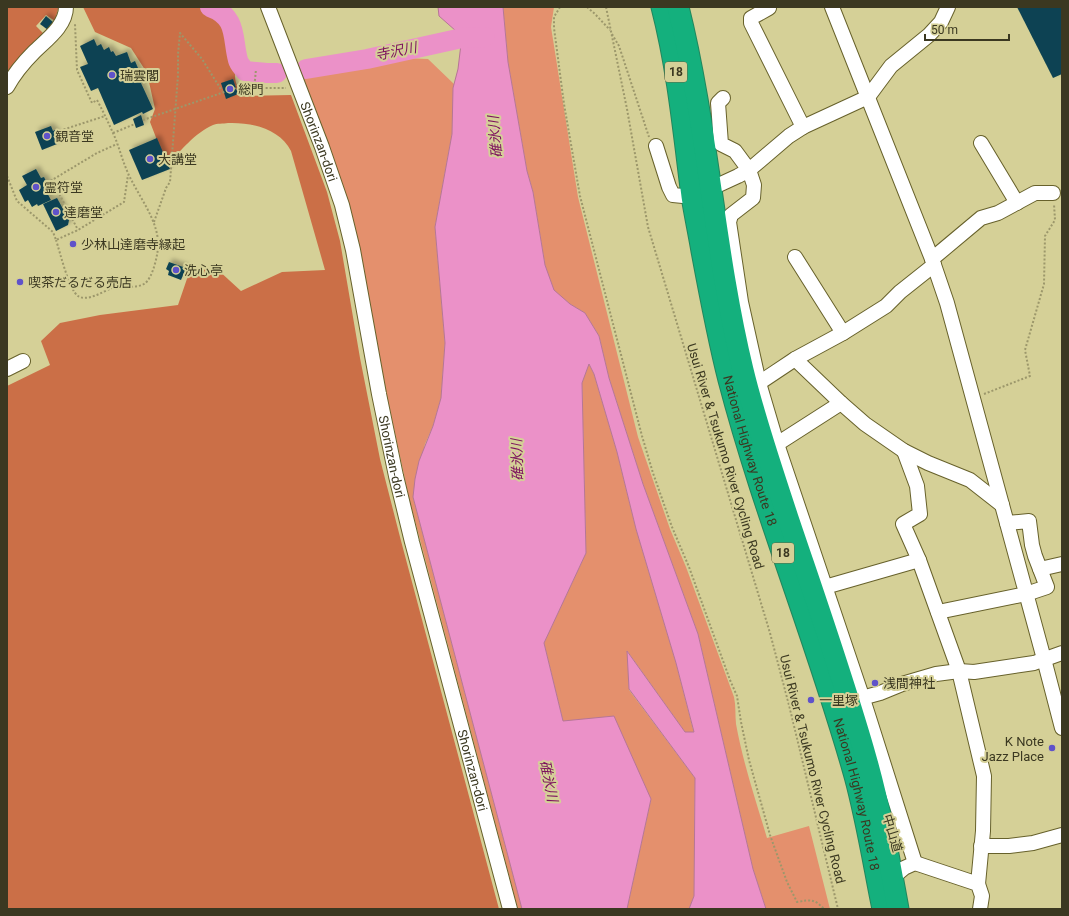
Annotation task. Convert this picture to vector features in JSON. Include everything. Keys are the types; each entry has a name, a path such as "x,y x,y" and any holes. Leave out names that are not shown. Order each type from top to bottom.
{"highway":[{"name":"National Highway Route 18","path":"662,7 670,37 692,195 714,317 728,378 747,445 823,672 855,778 865,818 883,909"},
{"name":"National Highway Route 18","path":"678,7 692,73 712,188 729,305 743,370 759,431 836,661 866,759 880,816 904,870 898,909"},
{"name":"中山道","path":"904,870 911,909"}],"street":[{"path":"7,87 22,66 62,21 66,12 66,7"},
{"name":"Shorinzan-dori","path":"268,7 322,146 342,205 353,250 371,355 396,476 412,542 510,909"},
{"path":"832,7 933,262 947,303 974,398 1062,728"},
{"path":"656,146 673,195 692,195 712,188 749,170 789,136 803,127 868,97 891,66 929,35 941,22 948,7"},
{"path":"769,8 751,18 751,23 803,127"},
{"path":"722,98 718,103 721,144 735,151 749,170 754,185 753,198 731,215 729,222 741,302 758,383 777,444 863,699 904,870 978,884"},
{"path":"981,143 1017,203"},
{"path":"758,383 886,306 981,218 998,213 1035,193 1053,193"},
{"path":"795,257 843,333"},
{"path":"796,360 865,424 904,450 928,463 970,480 1002,505"},
{"path":"7,369 23,361"},
{"path":"777,444 841,403"},
{"path":"904,450 917,486 920,514 902,524 919,560 959,671 984,776 982,846 978,884 982,896 980,909"},
{"path":"938,612 1026,594 1047,587 1032,545 1029,521 1007,523"},
{"path":"825,587 919,560"},
{"path":"1040,569 1062,564"},
{"path":"863,699 936,674 959,671 974,672 1034,663 1062,653"},
{"path":"982,846 1009,846 1033,843 1062,834"}],"path":[{"path":"560,7 554,17 554,28 575,167 593,246 642,436 672,527 689,567 737,696 751,768 770,835 787,882 797,902 810,900 817,902 824,909"},
{"path":"587,7 611,32 619,46 650,139 656,146"},
{"name":"Usui River & Tsukumo River Cycling Road","path":"606,7 627,109 648,227 770,633 789,705 838,909"},
{"path":"7,176 17,201 53,232 69,283 76,295 83,298 90,297 113,288 145,283 150,278 159,243 157,233 128,174 113,133 98,100 92,103 77,70 76,34 74,23"},
{"path":"153,223 166,188 170,182 180,33 202,59 222,92"},
{"path":"251,88 255,80 256,68"},
{"path":"143,120 236,88 290,88"},
{"path":"56,132 105,116"},
{"path":"113,133 135,124"},
{"path":"47,183 117,144"},
{"path":"56,240 78,230 124,202 128,174"},
{"path":"52,180 78,230"},
{"path":"974,398 1030,376 1025,350 1044,284 1045,236 1055,220 1053,193"}],"shaded area":[{"path":"7,7 58,7 58,9 55,21 46,15 36,26 45,35 7,74"},
{"path":"83,7 203,7 212,10 226,23 229,31 231,51 237,69 235,79 241,96 291,95 327,192 340,241 360,358 380,459 499,909 7,909 7,386 50,365 41,341 60,323 100,315 178,305 190,270 217,269 241,291 282,272 325,270 291,151 286,143 280,137 264,128 237,123 216,124 200,132 194,137 167,166 150,122 155,109 147,73 131,48 95,32"},
{"path":"503,7 554,7 551,27 578,197 638,437 670,529 686,567 734,697 736,724 742,753 767,838 809,826 830,909 766,909 753,869 698,634 643,484 609,378 599,336 585,313 570,304 553,290 545,265 533,192 527,171 508,62"},
{"path":"401,58 428,59 454,84 452,134 435,227 445,343 441,398 433,426 425,444 413,497 522,909 518,909 409,498 387,396 360,248 349,203 302,74"},
{"path":"589,364 594,374 617,452 636,529 676,663 694,733 685,732 628,652 629,690 695,778 694,896 689,909 627,909 651,799 563,721 544,643 586,553 582,382"}],"water":[{"name":"碓氷川","path":"438,7 503,7 508,62 527,171 533,192 545,265 554,290 570,304 585,313 599,336 609,378 643,484 698,634 753,869 766,909 689,909 694,896 695,778 629,689 627,651 685,732 694,732 676,663 636,529 617,452 594,374 589,364 582,383 586,553 544,643 563,721 614,716 651,799 627,909 522,909 413,497 419,461 433,426 441,398 445,343 435,227 452,134 453,88 458,69 461,44 456,31 439,16"}],"building":[{"path":"1017,7 1062,7 1062,74 1053,78"},
{"path":"46,16 54,23 48,30 40,24"},
{"name":"瑞雲閣","path":"94,39 97,46 101,44 104,50 109,47 111,52 113,51 116,56 127,52 131,63 135,61 144,82 141,83 153,109 143,114 142,112 114,125 98,88 91,91 80,67 88,64 80,46"},
{"name":"総門","path":"233,79 238,94 226,99 221,83"},
{"path":"141,115 144,125 136,128 133,119"},
{"name":"観音堂","path":"51,126 53,131 55,130 58,139 56,139 57,144 42,150 35,132"},
{"name":"大講堂","path":"157,138 170,169 142,180 129,150"},
{"name":"霊符堂","path":"36,169 41,178 44,177 50,189 46,191 51,200 32,207 28,200 25,202 19,190 27,185 22,176"},
{"name":"達磨堂","path":"57,198 69,220 68,225 56,231 43,204"},
{"name":"洗心亭","path":"169,262 186,268 181,280 168,275 169,271 166,269"}],"waterway":[{"name":"寺沢川","path":"210,7 219,11 230,22 238,60 245,71 277,73"},
{"name":"寺沢川","path":"306,69 367,59 462,38 485,37"}],"place":[{"name":"瑞雲閣","path":"112,75"},
{"name":"総門","path":"230,89"},
{"name":"観音堂","path":"47,136"},
{"name":"大講堂","path":"150,159"},
{"name":"霊符堂","path":"36,187"},
{"name":"達磨堂","path":"56,212"},
{"name":"少林山達磨寺縁起","path":"73,244"},
{"name":"洗心亭","path":"176,270"},
{"name":"喫茶だるだる売店","path":"20,282"},
{"name":"浅間神社","path":"875,683"},
{"name":"一里塚","path":"811,700"},
{"name":"K Note Jazz Place","path":"1052,748"}]}
